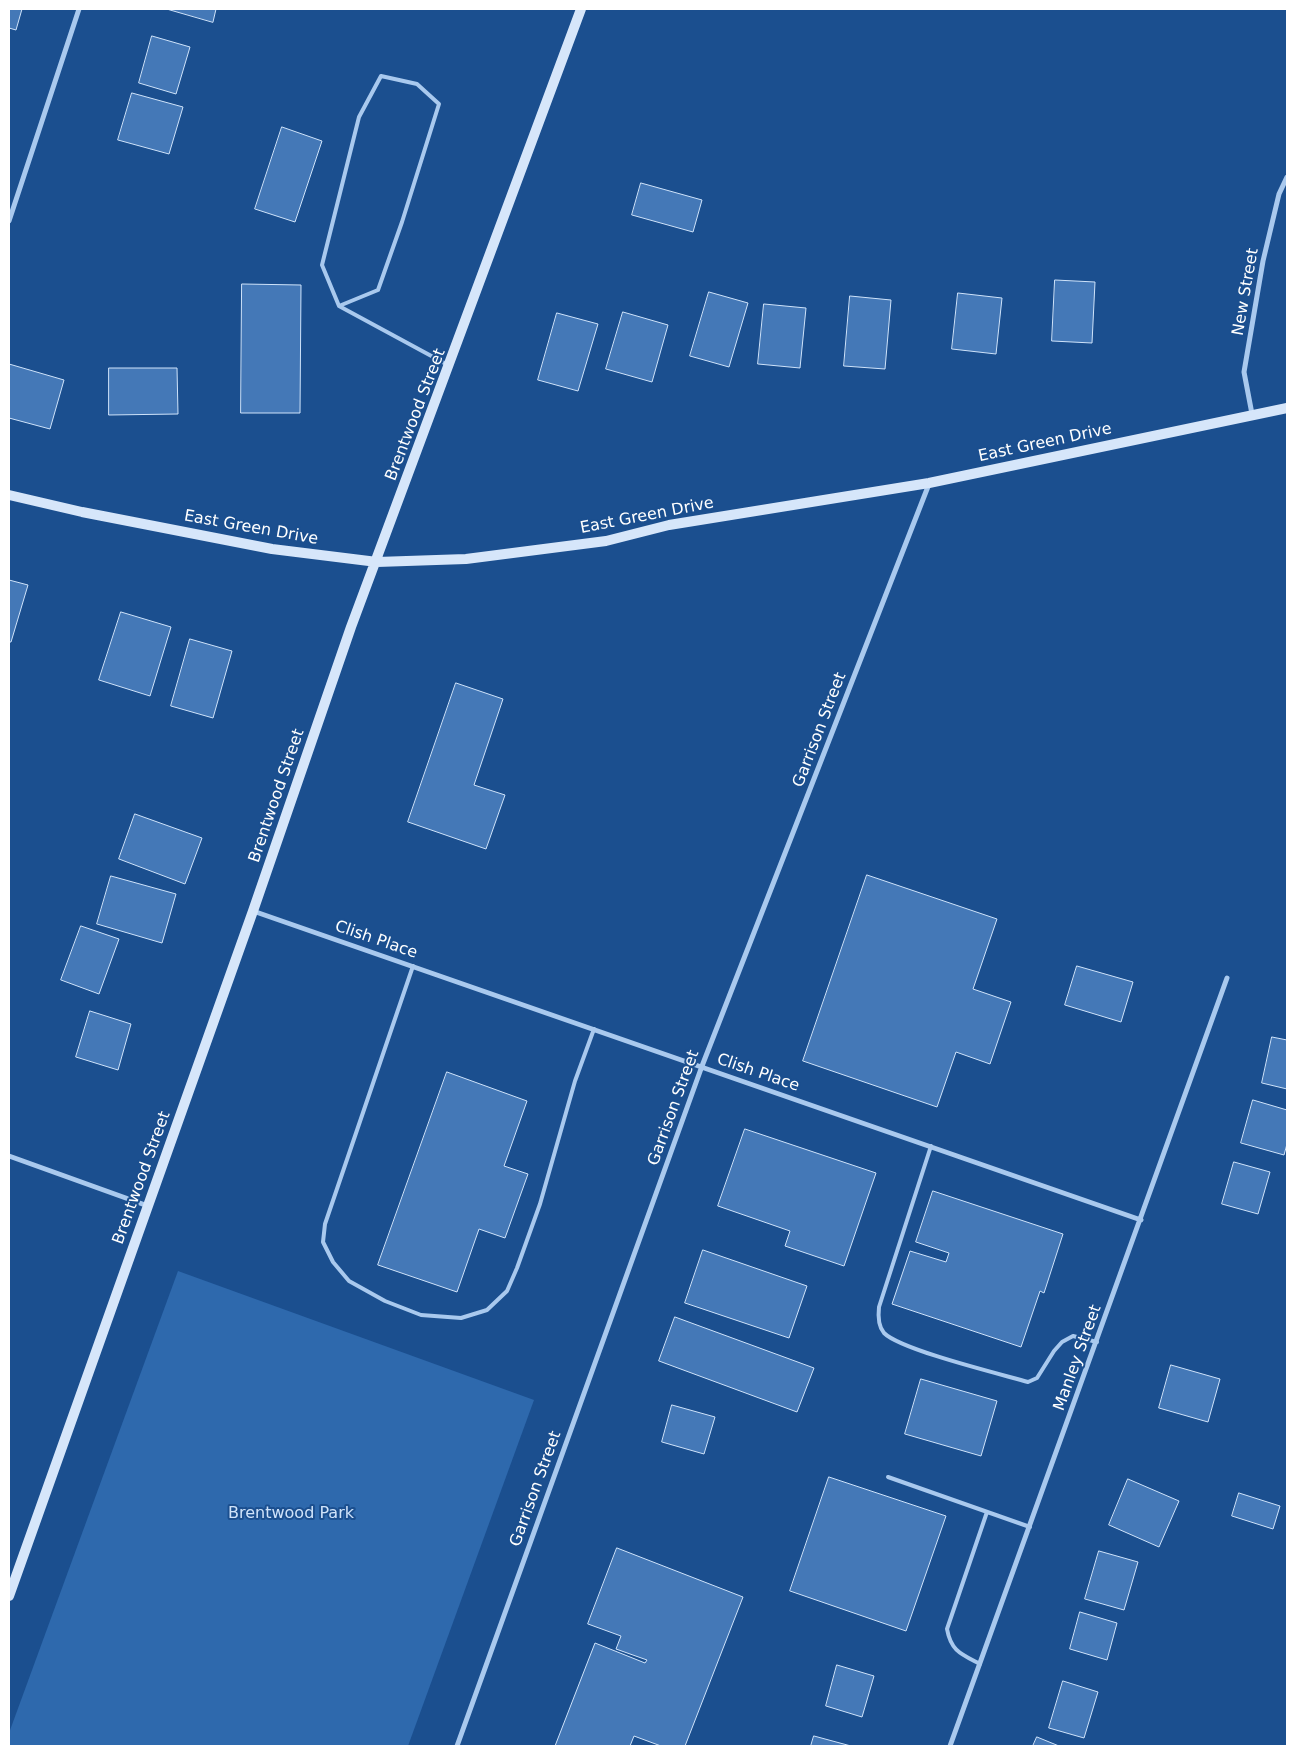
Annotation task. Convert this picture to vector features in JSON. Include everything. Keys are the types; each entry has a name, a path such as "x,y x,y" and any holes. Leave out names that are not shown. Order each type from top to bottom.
{"main road":[{"name":"Brentwood Street","path":"9,1596 254,911 351,628 582,9"},
{"name":"East Green Drive","path":"9,495 82,512 272,549 376,562 466,559 606,541 669,525 929,483 1287,408"}],"street":[{"path":"9,221 79,9"},
{"name":"New Street","path":"1252,414 1244,372 1262,261 1279,194 1287,177"},
{"name":"Garrison Street","path":"456,1746 702,1066 929,483"},
{"name":"Clish Place","path":"254,911 1141,1220"},
{"name":"Manley Street","path":"950,1746 1227,978"},
{"path":"9,1156 148,1206"}],"lane":[{"path":"339,306 378,290 402,222 438,104 417,84 381,76 359,117 322,265 339,306 450,366"},
{"path":"413,966 325,1224 323,1242 333,1262 349,1281 385,1301 421,1315 461,1318 487,1310 507,1291 540,1204 575,1081 594,1029"},
{"path":"931,1146 879,1307 878,1319 882,1331 902,1344 1028,1382 1037,1378 1062,1342 1073,1336 1097,1342"},
{"path":"888,1477 1030,1527"},
{"path":"980,1664 960,1653 950,1643 947,1629 987,1512"}],"green space":[{"name":"Brentwood Park","path":"178,1271 534,1400 408,1746 9,1746 9,1733"}],"building":[{"path":"9,9 22,9 16,30 9,28"},
{"path":"167,9 216,9 213,22"},
{"path":"152,36 190,47 176,94 139,83"},
{"path":"132,93 183,107 169,154 118,140"},
{"path":"282,127 322,141 295,222 255,209"},
{"path":"641,183 702,200 693,232 632,215"},
{"path":"1055,280 1095,282 1092,343 1052,341"},
{"path":"242,284 301,285 300,413 241,413"},
{"path":"709,292 748,303 729,367 690,356"},
{"path":"958,293 1002,298 996,354 952,349"},
{"path":"850,296 891,300 885,369 844,366"},
{"path":"764,304 806,308 800,368 758,364"},
{"path":"623,312 668,325 652,382 606,369"},
{"path":"557,313 598,324 578,391 538,380"},
{"path":"9,364 64,380 50,429 9,418"},
{"path":"109,368 177,368 178,414 109,415"},
{"path":"9,580 28,585 11,642 9,642"},
{"path":"121,612 171,627 150,696 99,680"},
{"path":"190,639 232,651 213,718 171,706"},
{"path":"456,683 503,699 474,785 505,795 486,849 408,822"},
{"path":"135,814 202,838 185,884 119,859"},
{"path":"867,875 997,919 973,989 1011,1002 990,1064 956,1052 937,1107 803,1061"},
{"path":"111,876 176,894 162,943 97,924"},
{"path":"81,926 119,939 99,994 61,980"},
{"path":"1077,966 1133,982 1121,1022 1065,1005"},
{"path":"90,1011 131,1024 118,1070 76,1057"},
{"path":"1272,1037 1287,1040 1287,1089 1262,1083"},
{"path":"447,1072 527,1101 504,1166 528,1174 505,1238 479,1229 457,1292 378,1265"},
{"path":"1253,1100 1287,1110 1287,1144 1284,1155 1241,1143"},
{"path":"745,1129 876,1173 844,1266 785,1246 790,1231 718,1206"},
{"path":"1234,1162 1270,1172 1258,1214 1222,1204"},
{"path":"933,1191 1063,1234 1044,1293 1040,1291 1021,1347 892,1304 910,1251 946,1262 949,1253 916,1242"},
{"path":"703,1250 807,1286 789,1338 685,1303"},
{"path":"675,1317 814,1368 797,1412 659,1361"},
{"path":"1171,1365 1220,1379 1208,1422 1159,1408"},
{"path":"921,1379 997,1401 981,1456 905,1434"},
{"path":"672,1405 715,1417 704,1454 662,1442"},
{"path":"829,1477 946,1516 906,1631 790,1591"},
{"path":"1128,1479 1179,1501 1159,1547 1109,1525"},
{"path":"1239,1493 1280,1506 1273,1529 1232,1516"},
{"path":"617,1548 743,1597 685,1746 661,1746 634,1736 630,1746 555,1746 595,1643 645,1663 647,1660 616,1649 621,1636 588,1624"},
{"path":"1099,1551 1138,1562 1124,1610 1085,1599"},
{"path":"1080,1612 1117,1623 1107,1660 1070,1649"},
{"path":"837,1665 874,1676 862,1717 826,1706"},
{"path":"1063,1681 1098,1692 1084,1738 1049,1728"},
{"path":"814,1736 851,1746 811,1746"},
{"path":"1037,1737 1059,1746 1033,1746"}]}
